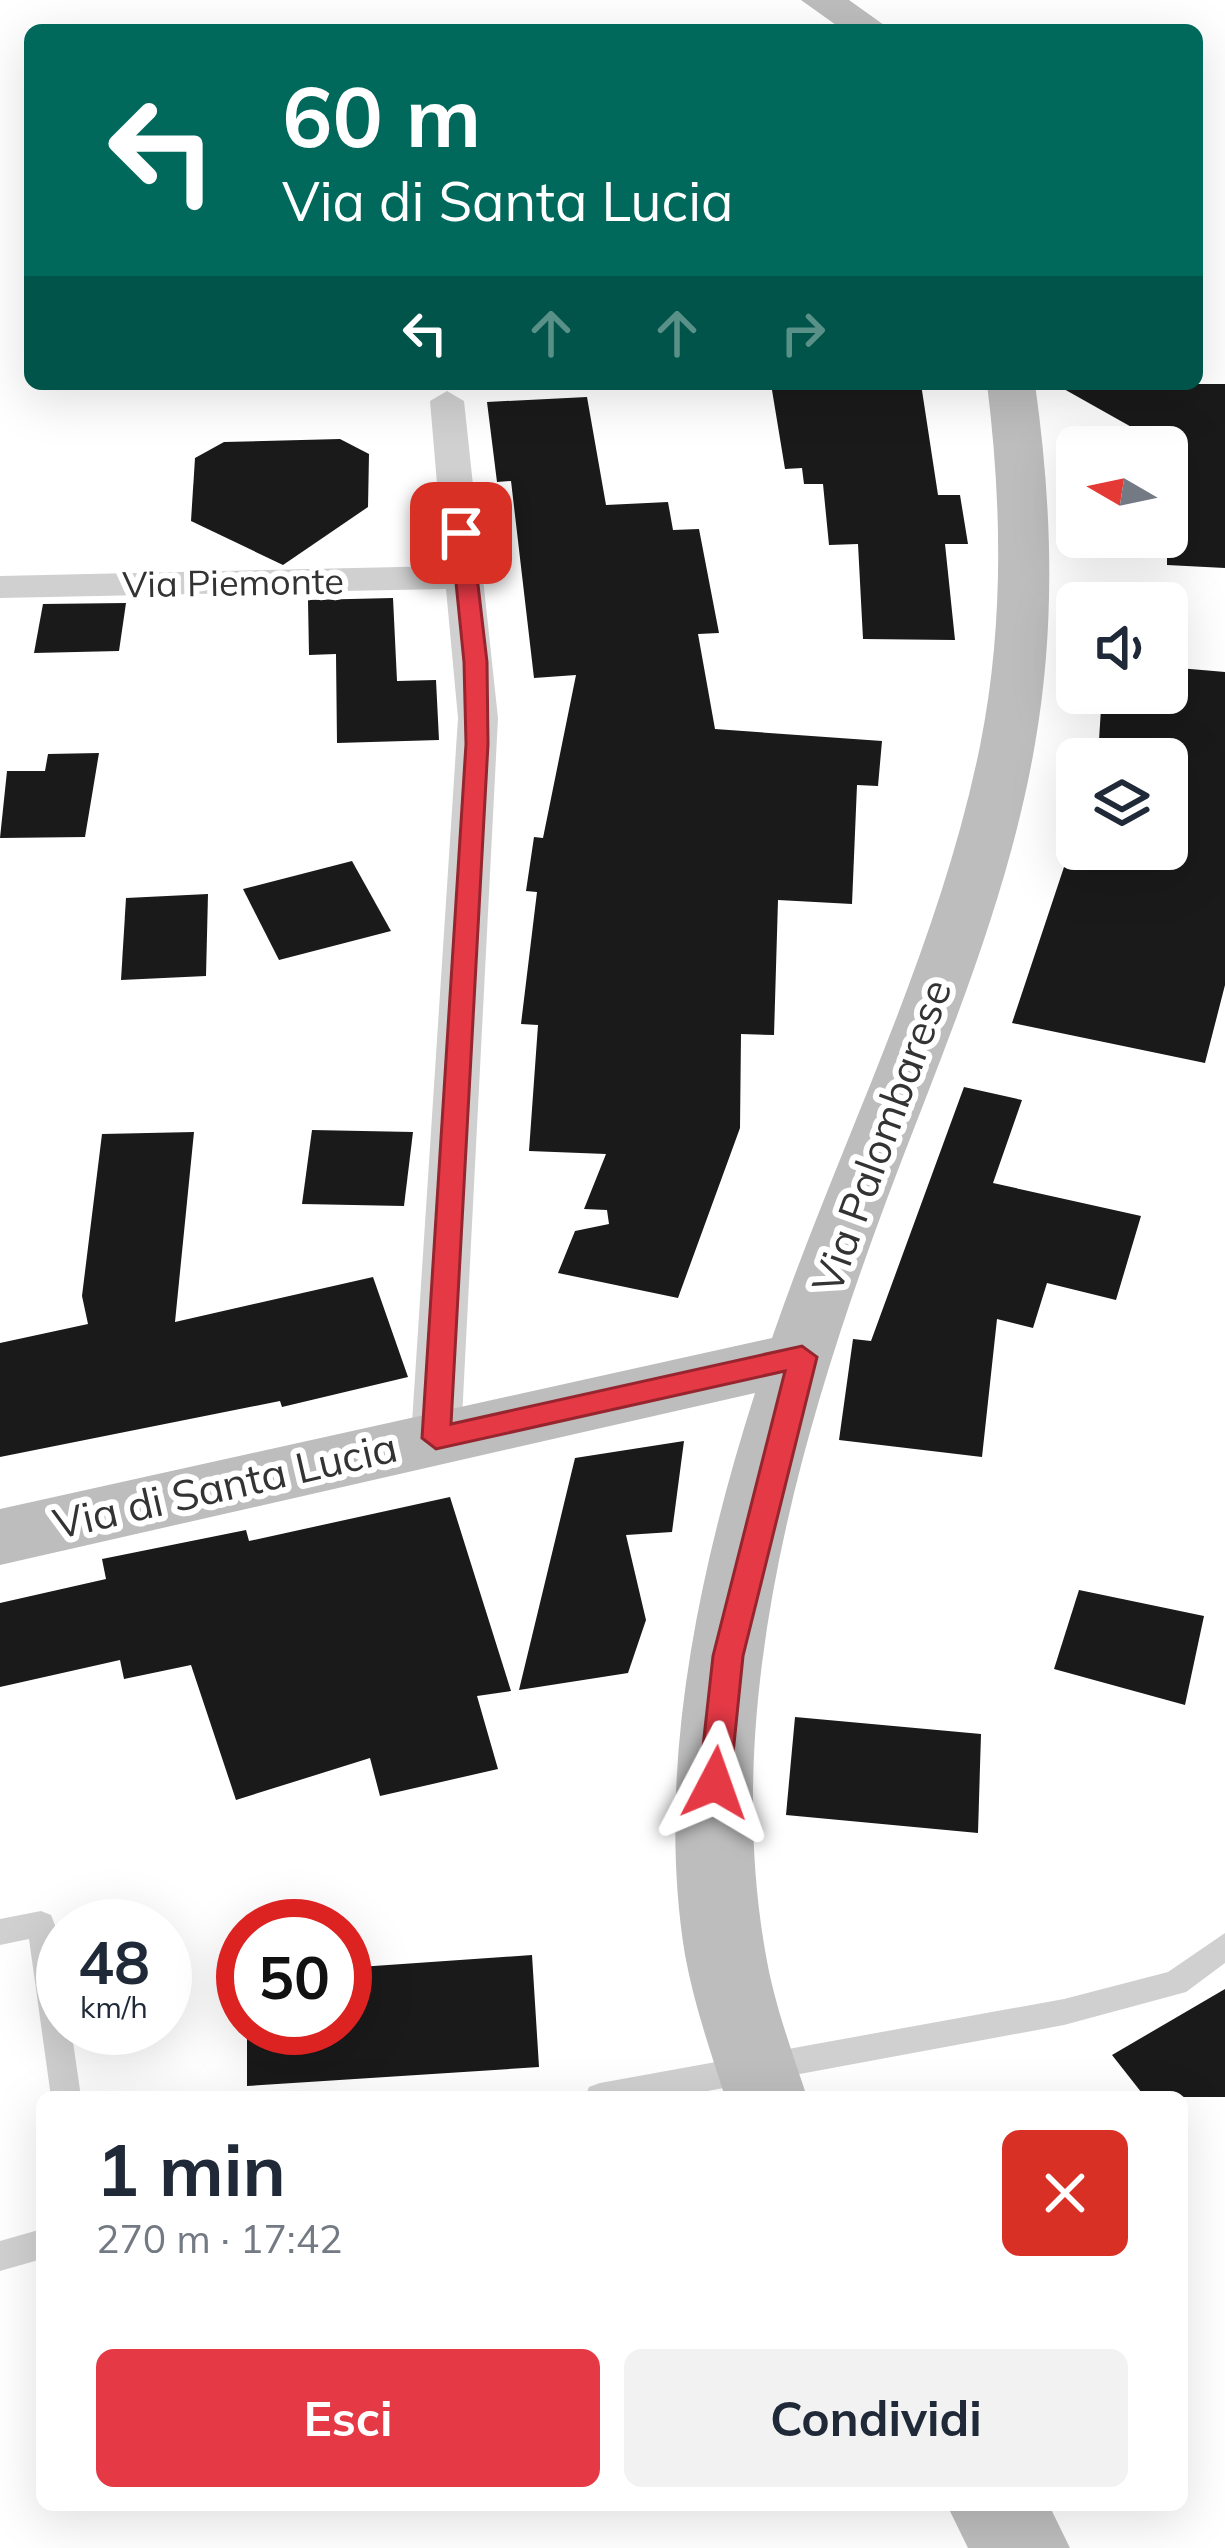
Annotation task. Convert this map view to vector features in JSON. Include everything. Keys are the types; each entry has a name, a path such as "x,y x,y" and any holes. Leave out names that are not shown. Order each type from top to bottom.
{"main road":[{"path":"821,0 861,24"},
{"name":"Via Palombarese","path":"762,2084 722,1936 715,1783 728,1656 802,1357 832,1261 945,966 1007,749 1021,657 1025,566 1011,390"},
{"name":"Via di Santa Lucia","path":"0,1537 802,1357"},
{"path":"996,2511 1024,2548"}],"street":[{"path":"436,1438 477,744 448,401"},
{"name":"Via Piemonte","path":"0,587 466,577"}],"lane":[{"path":"0,1932 41,1924 65,2091"},
{"path":"675,2091 762,2084 1176,1983 1225,1946"},
{"path":"0,2256 36,2246"}],"building":[{"path":"1203,384 1225,384 1225,568 1167,565 1167,558 1188,558 1188,426 1130,426 1066,390 1203,390"},
{"path":"772,390 922,390 938,495 960,495 968,544 945,544 955,640 863,639 858,544 829,545 823,484 804,484 802,468 785,469"},
{"path":"587,397 606,505 668,502 673,530 699,529 719,633 698,634 715,729 882,741 878,786 857,785 852,904 778,900 774,1035 741,1034 740,1128 678,1298 558,1273 575,1231 609,1224 607,1210 584,1209 606,1154 529,1151 538,1025 521,1024 537,892 526,891 534,837 543,838 576,675 534,678 511,481 497,482 487,402"},
{"path":"340,439 369,454 368,507 283,565 191,521 195,458 224,442"},
{"path":"393,598 397,681 436,680 439,740 337,743 336,654 309,655 308,600"},
{"path":"126,603 119,651 34,653 43,604"},
{"path":"1188,669 1225,672 1225,985 1205,1063 1012,1023 1063,870 1188,870 1188,738 1099,738 1101,714 1188,714"},
{"path":"99,753 85,837 0,838 7,771 45,771 48,754"},
{"path":"352,861 391,931 279,960 243,889"},
{"path":"208,894 206,976 121,980 126,898"},
{"path":"964,1087 1022,1100 993,1183 1141,1216 1116,1300 1047,1283 1033,1328 997,1319 982,1457 839,1440 853,1339 871,1341"},
{"path":"312,1130 413,1132 404,1206 302,1204"},
{"path":"194,1132 175,1322 373,1277 408,1377 282,1407 280,1401 0,1457 0,1343 88,1324 82,1296 102,1134"},
{"path":"684,1441 672,1532 626,1535 646,1620 628,1673 519,1690 575,1458"},
{"path":"450,1497 511,1691 477,1696 498,1769 380,1796 370,1758 236,1800 191,1665 124,1679 120,1660 0,1687 0,1603 106,1579 102,1559 246,1530 249,1541"},
{"path":"1079,1590 1204,1616 1185,1705 1054,1669"},
{"path":"795,1717 981,1734 978,1833 786,1815"},
{"path":"532,1955 539,2067 247,2086 247,2055 372,2055 372,1966"},
{"path":"1225,1989 1225,2097 1140,2091 1112,2055"}],"route":[{"path":"461,533 476,662 477,744 436,1438 802,1357 728,1656 715,1783"}]}
